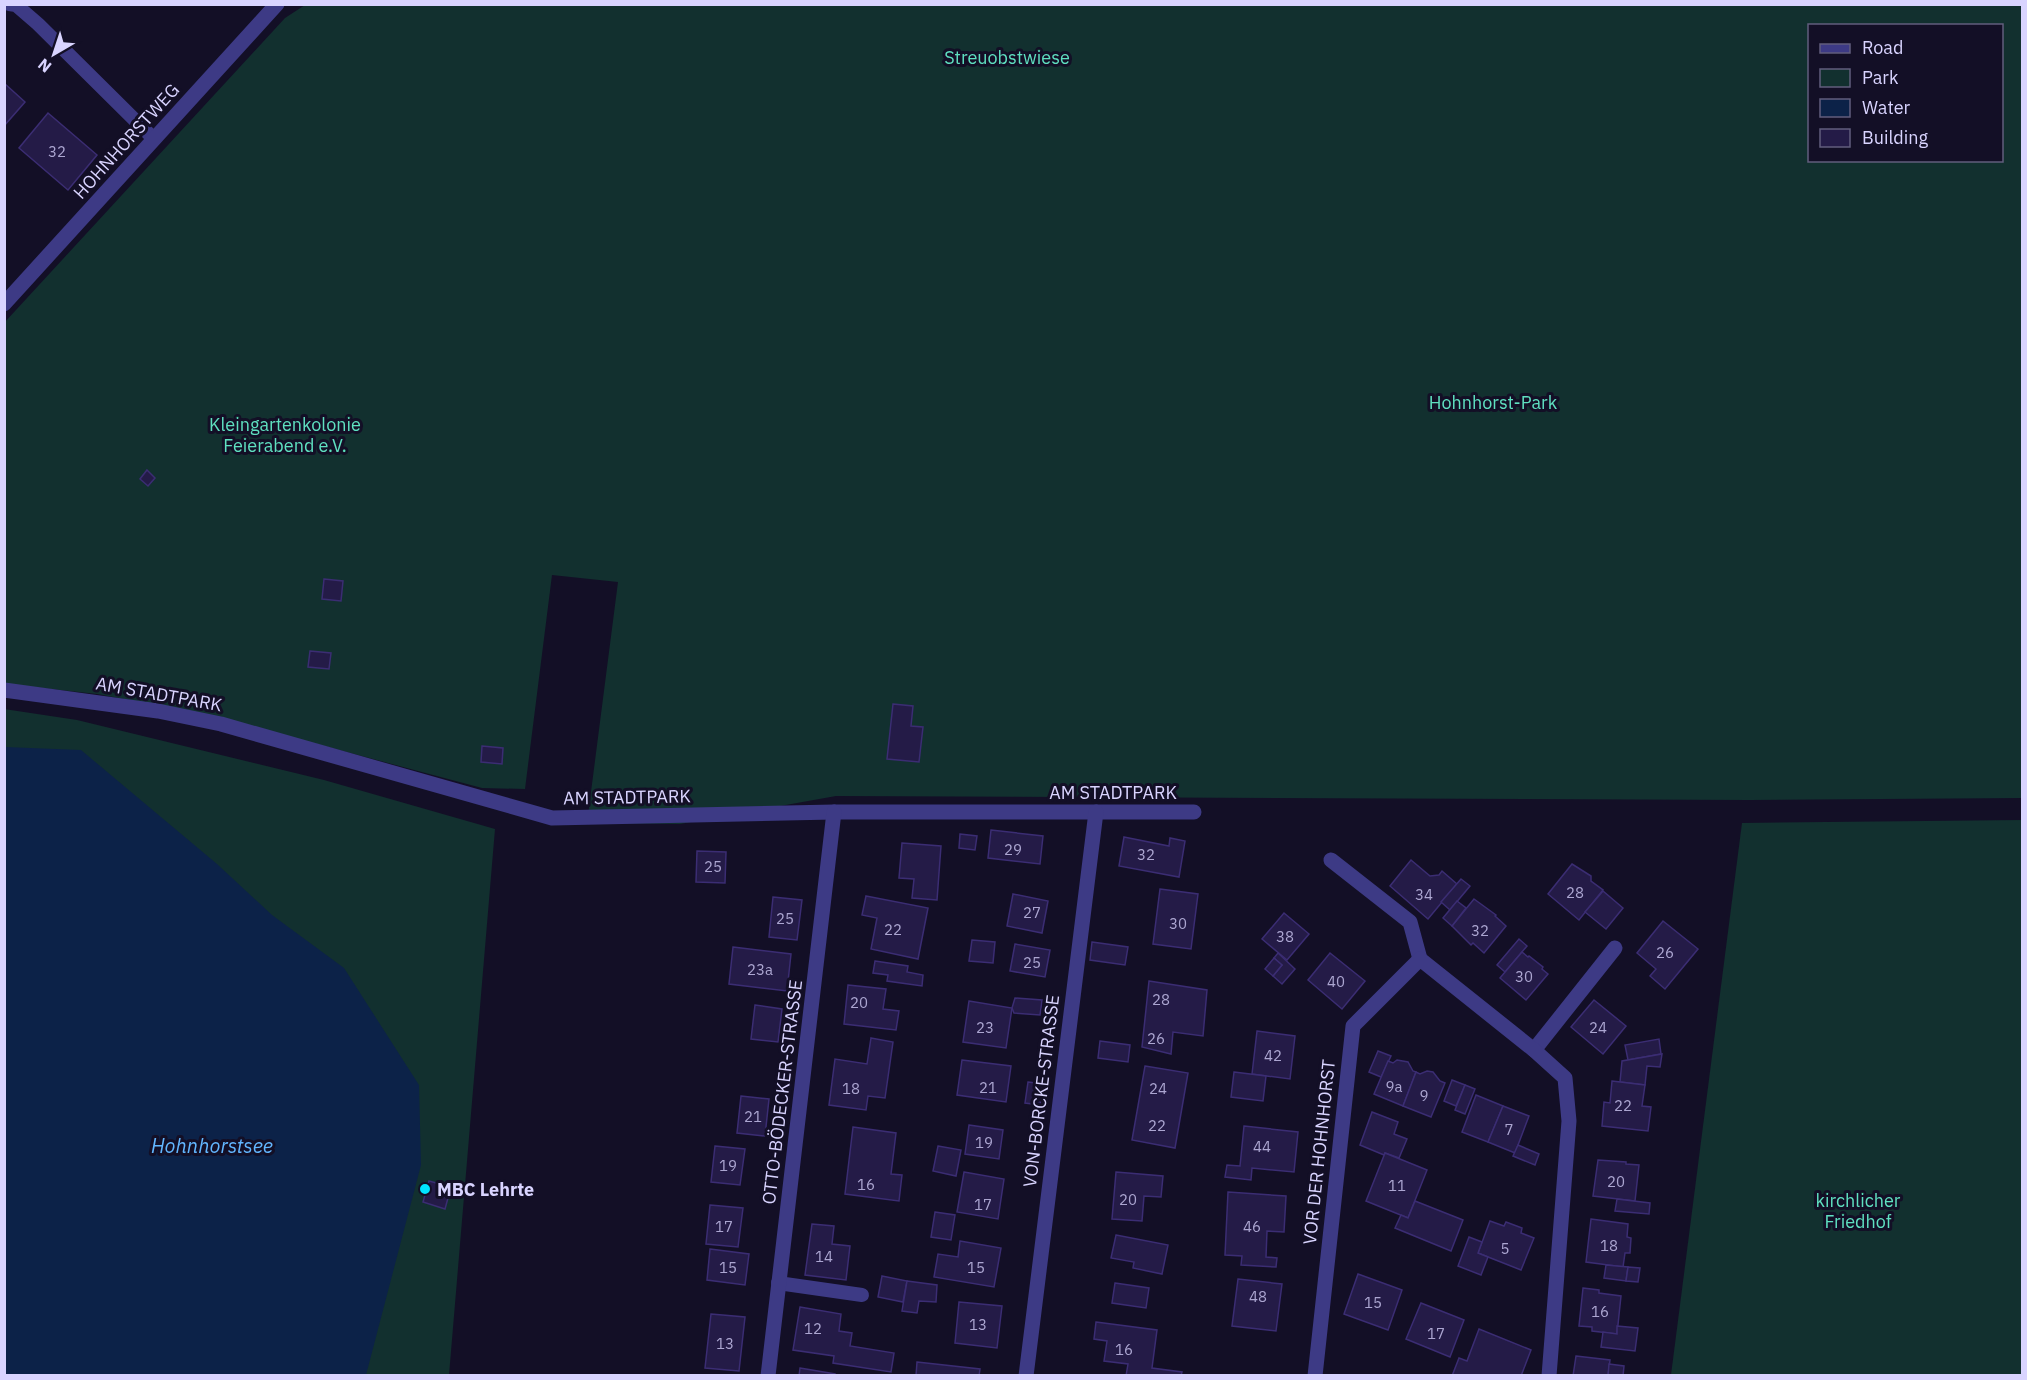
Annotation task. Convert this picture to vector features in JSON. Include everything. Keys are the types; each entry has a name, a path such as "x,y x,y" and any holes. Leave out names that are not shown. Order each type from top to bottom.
{"street":[{"name":"HOHNHORSTWEG","path":"4,304 277,4"},
{"name":"AM STADTPARK","path":"4,690 158,711 221,724 552,818 834,812 1194,812"},
{"name":"OTTO-BÖDECKER-STRASSE","path":"768,1376 834,812"},
{"name":"VON-BORCKE-STRASSE","path":"1026,1376 1096,812"},
{"path":"1331,860 1410,922 1420,959 1566,1078 1569,1121 1549,1376"},
{"path":"1534,1050 1615,948"},
{"name":"VOR DER HOHNHORST","path":"1315,1376 1353,1026 1420,959"}],"lane":[{"path":"9,4 16,5 38,24 154,139"},
{"path":"778,1283 862,1295"}],"green space":[{"name":"Hohnhorst-Park","path":"305,5 2022,5 2022,798 1750,800 836,796 680,824 587,823 618,582 552,575 525,789 482,788 200,713 97,694 5,684 4,323 285,18"},
{"name":"Hohnhorstsee","path":"4,709 77,720 324,780 495,829 449,1375 5,1375"},
{"name":"kirchlicher Friedhof","path":"2022,820 2022,1375 1671,1375 1742,823"}],"water":[{"name":"Hohnhorstsee","path":"5,747 81,750 217,864 272,915 344,968 419,1085 421,1165 366,1375 5,1375"}],"building":[{"path":"4,83 25,102 4,126"},
{"path":"48,113 97,155 68,190 19,148"},
{"path":"147,470 155,478 148,486 140,479"},
{"path":"324,579 343,581 341,601 322,599"},
{"path":"310,651 331,653 329,669 308,667"},
{"path":"893,704 913,706 911,726 923,727 919,762 887,759"},
{"path":"482,746 503,748 502,764 481,762"},
{"path":"991,830 1043,836 1040,864 988,858"},
{"path":"960,834 977,836 975,850 959,848"},
{"path":"1124,837 1169,846 1170,838 1185,841 1179,877 1119,866"},
{"path":"902,843 941,846 937,900 912,898 914,879 899,878"},
{"path":"697,851 726,852 725,883 696,882"},
{"path":"1411,860 1430,876 1439,875 1442,871 1457,884 1428,919 1390,886"},
{"path":"1572,864 1591,876 1591,881 1603,890 1579,920 1548,894"},
{"path":"1461,879 1470,886 1450,910 1441,902"},
{"path":"1160,889 1198,894 1191,949 1153,944"},
{"path":"1603,891 1623,908 1606,929 1585,912"},
{"path":"1013,894 1048,901 1042,933 1007,926"},
{"path":"866,896 928,908 918,959 871,949 877,918 862,915"},
{"path":"773,897 802,900 797,940 769,937"},
{"path":"1474,899 1496,915 1506,926 1484,953 1473,943 1471,945 1452,926"},
{"path":"1457,901 1466,908 1452,926 1443,918"},
{"path":"1284,913 1309,934 1287,960 1262,939"},
{"path":"1663,921 1698,949 1665,989 1650,976 1656,969 1637,953"},
{"path":"1519,939 1527,946 1505,972 1497,965"},
{"path":"972,940 995,942 993,963 969,961"},
{"path":"1092,942 1128,947 1125,965 1090,960"},
{"path":"1015,944 1050,950 1045,977 1010,971"},
{"path":"733,947 791,954 787,991 729,984"},
{"path":"1522,952 1543,967 1542,969 1548,974 1526,1000 1500,978"},
{"path":"1278,953 1295,969 1282,984 1273,976 1282,965 1274,958"},
{"path":"1330,953 1365,981 1342,1009 1308,980"},
{"path":"1274,958 1282,965 1273,976 1265,969"},
{"path":"875,961 908,966 907,972 923,975 922,986 887,981 888,975 873,973"},
{"path":"1149,981 1207,990 1203,1036 1173,1032 1171,1054 1142,1047"},
{"path":"848,985 886,989 883,1009 899,1011 896,1030 844,1024"},
{"path":"1015,998 1042,1000 1040,1015 1014,1013 1012,1008"},
{"path":"1594,1000 1626,1026 1603,1054 1571,1027"},
{"path":"969,1001 1012,1008 1006,1048 963,1042"},
{"path":"755,1005 782,1009 778,1042 751,1039"},
{"path":"1257,1031 1295,1036 1290,1079 1252,1074"},
{"path":"871,1038 893,1042 885,1098 868,1096 866,1110 829,1105 835,1059 867,1064"},
{"path":"1659,1039 1661,1054 1628,1060 1625,1045"},
{"path":"1100,1041 1130,1045 1128,1062 1098,1058"},
{"path":"1378,1051 1391,1056 1381,1077 1369,1072"},
{"path":"1662,1054 1660,1067 1647,1066 1645,1085 1620,1082 1622,1061"},
{"path":"962,1060 1011,1066 1006,1102 957,1095"},
{"path":"1397,1060 1408,1062 1416,1072 1403,1106 1374,1094 1388,1061 1393,1063"},
{"path":"1145,1066 1188,1073 1175,1148 1132,1140"},
{"path":"1427,1071 1433,1072 1440,1081 1445,1083 1431,1117 1403,1106 1416,1072 1420,1074"},
{"path":"1234,1072 1266,1076 1263,1101 1231,1097"},
{"path":"1452,1080 1465,1085 1456,1106 1444,1101"},
{"path":"1612,1081 1645,1085 1642,1106 1651,1107 1648,1131 1602,1126 1604,1102 1610,1103"},
{"path":"1028,1082 1043,1084 1040,1105 1025,1103"},
{"path":"1465,1085 1475,1089 1465,1114 1455,1110"},
{"path":"1476,1095 1503,1106 1488,1142 1462,1132"},
{"path":"741,1096 769,1099 765,1136 737,1133"},
{"path":"1503,1106 1529,1116 1515,1153 1488,1142"},
{"path":"1372,1112 1398,1122 1394,1134 1407,1139 1399,1158 1385,1153 1384,1155 1360,1145"},
{"path":"969,1125 1003,1130 999,1159 965,1154"},
{"path":"1244,1126 1298,1132 1294,1172 1252,1168 1251,1180 1225,1177 1227,1165 1240,1166"},
{"path":"853,1127 896,1133 891,1174 902,1175 899,1201 845,1194"},
{"path":"1518,1145 1539,1154 1535,1165 1513,1156"},
{"path":"715,1146 745,1149 740,1185 711,1182"},
{"path":"938,1146 961,1150 956,1176 933,1171"},
{"path":"1385,1153 1427,1170 1408,1218 1366,1201"},
{"path":"1598,1160 1639,1165 1635,1201 1593,1196"},
{"path":"964,1172 1004,1179 998,1219 957,1212"},
{"path":"1116,1172 1163,1176 1161,1197 1144,1196 1142,1221 1112,1219"},
{"path":"429,1181 451,1187 445,1209 423,1202"},
{"path":"1228,1192 1286,1196 1284,1232 1267,1231 1266,1257 1277,1258 1276,1267 1241,1265 1242,1256 1225,1255"},
{"path":"1617,1199 1650,1203 1649,1214 1615,1211"},
{"path":"1415,1201 1463,1220 1451,1251 1395,1228 1401,1215 1408,1218"},
{"path":"710,1205 743,1208 738,1247 706,1244"},
{"path":"935,1212 955,1215 951,1240 931,1237"},
{"path":"1591,1219 1628,1224 1627,1237 1631,1238 1630,1253 1625,1253 1623,1267 1586,1262"},
{"path":"1490,1221 1504,1226 1506,1222 1522,1228 1521,1233 1534,1238 1521,1270 1478,1253"},
{"path":"812,1224 834,1226 832,1244 850,1246 846,1280 805,1275"},
{"path":"1116,1235 1168,1245 1162,1274 1133,1268 1134,1262 1111,1258"},
{"path":"1469,1237 1482,1242 1478,1253 1488,1257 1481,1275 1458,1266"},
{"path":"960,1241 1001,1248 994,1287 934,1277 938,1254 958,1257"},
{"path":"710,1249 749,1254 745,1285 707,1280"},
{"path":"1606,1265 1628,1267 1626,1281 1604,1278"},
{"path":"1628,1267 1640,1268 1638,1282 1626,1281"},
{"path":"1358,1274 1402,1290 1388,1330 1344,1314"},
{"path":"882,1276 907,1281 903,1302 878,1297"},
{"path":"1238,1279 1282,1284 1276,1331 1232,1326"},
{"path":"907,1281 937,1285 936,1302 919,1301 917,1313 902,1311"},
{"path":"1115,1283 1149,1288 1146,1308 1112,1303"},
{"path":"1583,1288 1621,1296 1617,1334 1592,1331 1592,1327 1579,1326"},
{"path":"959,1302 1002,1306 997,1348 955,1343"},
{"path":"1421,1303 1464,1320 1450,1357 1406,1339"},
{"path":"800,1307 841,1314 839,1331 852,1333 850,1346 894,1353 891,1372 833,1363 834,1356 793,1350"},
{"path":"711,1314 745,1317 739,1371 705,1368"},
{"path":"1096,1322 1157,1330 1152,1368 1182,1372 1181,1376 1126,1376 1128,1364 1104,1361 1107,1341 1094,1339"},
{"path":"1617,1326 1638,1328 1635,1351 1601,1347 1603,1332 1617,1334"},
{"path":"1479,1329 1531,1350 1521,1376 1452,1376 1459,1358 1467,1361"},
{"path":"1576,1356 1610,1360 1608,1376 1573,1376"},
{"path":"917,1362 980,1369 979,1376 916,1376"},
{"path":"1609,1364 1624,1366 1623,1376 1608,1376"},
{"path":"800,1368 835,1374 835,1376 799,1376"}],"place":[{"name":"MBC Lehrte","path":"425,1189"}],"park label":[{"name":"Streuobstwiese","path":"1007,57"},
{"name":"Kleingartenkolonie Feierabend e.V.","path":"285,434"}]}
